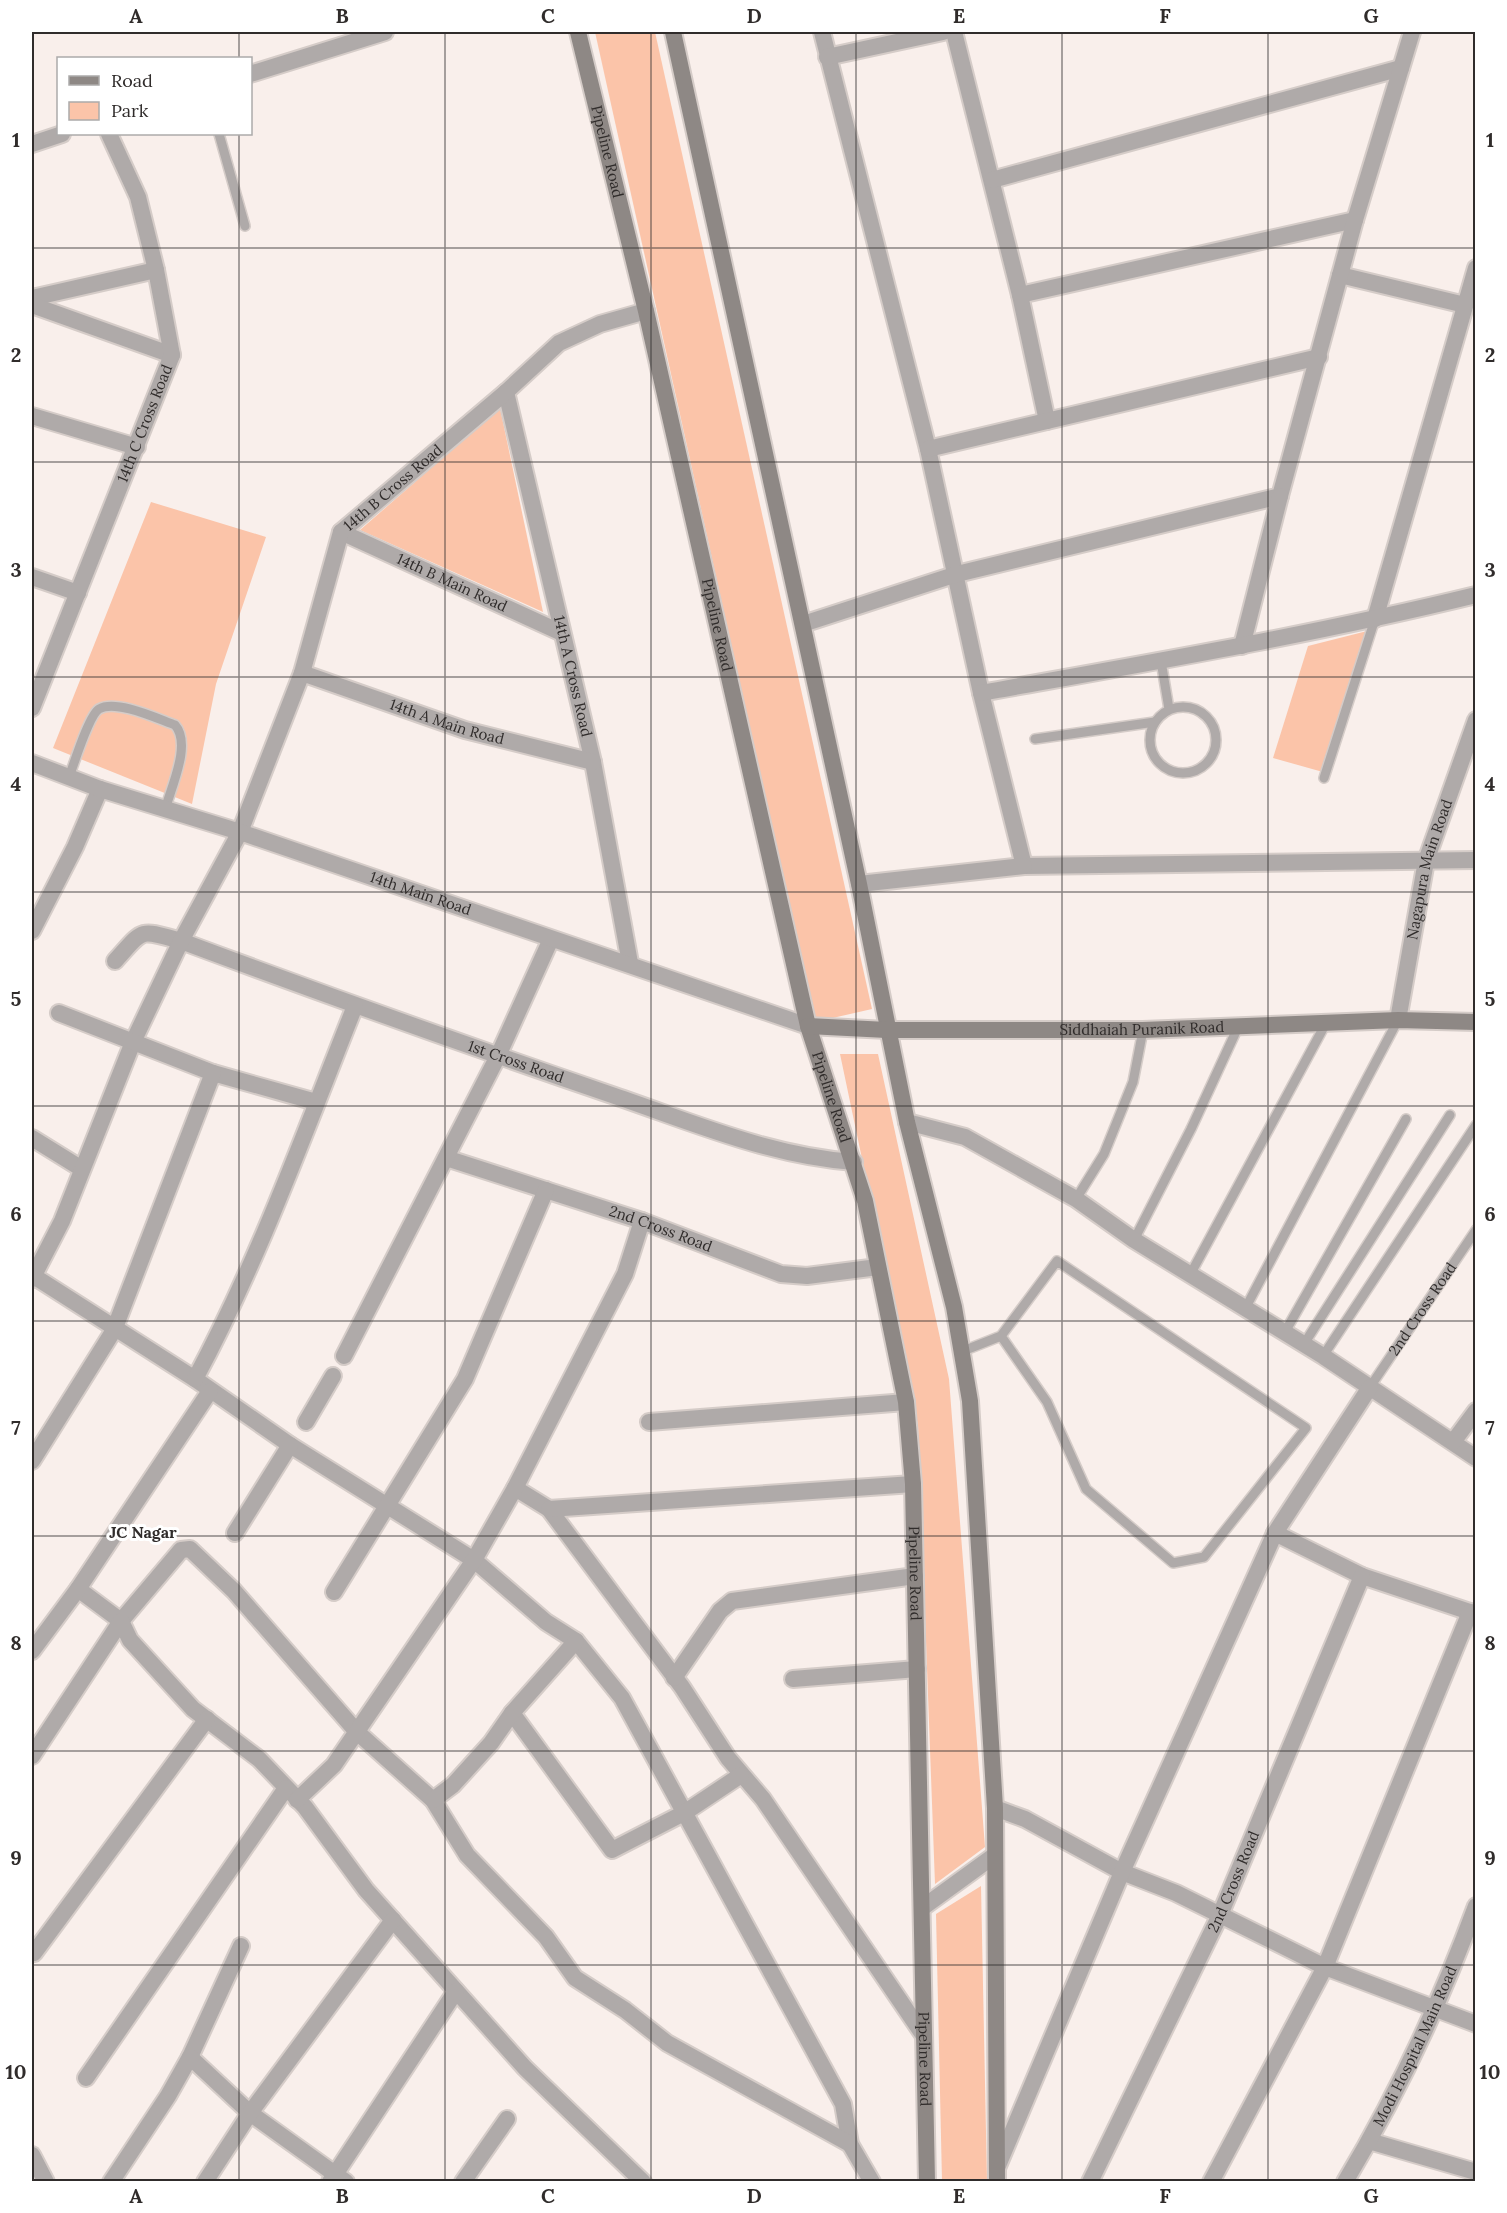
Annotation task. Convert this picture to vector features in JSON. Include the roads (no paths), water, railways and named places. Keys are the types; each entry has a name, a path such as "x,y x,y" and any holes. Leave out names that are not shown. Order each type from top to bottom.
{"main road":[{"name":"Pipeline Road","path":"578,32 646,311 808,1026 865,1201 906,1401 913,1484 927,2181"},
{"path":"673,32 859,884 907,1122 963,1351 970,1401 995,1808 997,2175"},
{"name":"Siddhaiah Puranik Road","path":"808,1026 887,1030 1143,1030 1398,1020 1476,1022"}],"street":[{"path":"252,73 385,32"},
{"path":"822,32 928,449 957,574 981,693 1024,866"},
{"path":"827,57 943,32"},
{"path":"954,32 1020,296 1047,421"},
{"path":"1242,646 1355,220 1412,32"},
{"path":"992,180 1401,68"},
{"path":"32,144 59,135"},
{"name":"14th C Cross Road","path":"32,708 172,354 156,270 138,197 109,135"},
{"path":"1020,296 1355,220"},
{"path":"1375,619 1476,268"},
{"path":"32,297 156,270"},
{"path":"1340,275 1465,305"},
{"path":"32,305 172,354"},
{"name":"14th B Cross Road","path":"32,1277 62,1221 133,1042 181,942 240,832 302,673 341,532 506,392 559,343 600,324 646,311"},
{"path":"928,449 1319,357"},
{"name":"14th A Cross Road","path":"506,392 593,762 630,963"},
{"path":"32,416 137,447"},
{"path":"803,624 957,574 1280,496"},
{"name":"14th B Main Road","path":"341,532 561,633"},
{"path":"32,577 78,593"},
{"path":"981,693 1242,646 1375,619 1476,595"},
{"name":"14th A Main Road","path":"302,673 465,730 593,762"},
{"name":"Nagapura Main Road","path":"1398,1020 1426,861 1476,720"},
{"name":"14th Main Road","path":"32,763 100,789 240,832 551,939 630,963 808,1026"},
{"path":"32,931 75,847 100,789"},
{"path":"859,884 1024,866 1476,860"},
{"name":"1st Cross Road","path":"115,961 140,935 147,932 181,942 498,1056 787,1153 854,1162"},
{"path":"344,1356 498,1056 551,939"},
{"path":"195,1379 215,1342 269,1220 355,1006"},
{"path":"59,1013 213,1073 316,1102"},
{"path":"32,1461 114,1330 213,1073"},
{"path":"907,1122 965,1137 1076,1198 1134,1240 1323,1356 1476,1458"},
{"path":"32,1138 82,1169"},
{"name":"2nd Cross Road","path":"446,1158 642,1221 786,1275 846,1273 878,1267"},
{"path":"334,1592 465,1379 546,1190"},
{"path":"86,2078 292,1794 334,1765 474,1560 515,1488 625,1274 642,1221"},
{"path":"32,1277 195,1379 290,1444 474,1560 546,1622 576,1641 622,1698 843,2104 850,2144 872,2181"},
{"path":"306,1422 333,1376"},
{"path":"997,2175 1122,1872 1275,1533 1370,1387"},
{"path":"32,1651 78,1589 210,1390"},
{"path":"649,1422 906,1401"},
{"path":"1453,1442 1476,1411"},
{"path":"235,1533 290,1444"},
{"path":"549,1509 913,1484"},
{"path":"515,1488 549,1509 674,1678 741,1775 763,1799 924,2036"},
{"path":"1211,2181 1325,1966 1473,1613 1362,1576 1275,1533"},
{"path":"32,1756 121,1621 181,1550 190,1548 234,1591 357,1732 434,1800 467,1856 546,1937 575,1978 625,2010 667,2043 850,2144"},
{"path":"674,1678 720,1611 732,1601 915,1576"},
{"name":"2nd Cross Road","path":"1090,2181 1220,1915 1362,1576"},
{"path":"78,1589 121,1621 130,1640 193,1709 259,1759 292,1794 366,1890 525,2068 643,2181"},
{"path":"434,1800 453,1785 491,1743 512,1713 576,1641"},
{"path":"793,1679 917,1669"},
{"path":"512,1713 612,1850 684,1813 741,1775"},
{"path":"34,1953 207,1719"},
{"path":"995,1808 1036,1825 1122,1872 1220,1915 1325,1966 1433,2010 1476,2024"},
{"path":"922,1908 995,1855"},
{"name":"Modi Hospital Main Road","path":"1345,2181 1370,2140 1433,2010 1475,1908"},
{"path":"205,2181 250,2113 393,1920"},
{"path":"111,2181 168,2096 190,2057 242,1946"},
{"path":"190,2057 250,2113 337,2179 456,1991"},
{"path":"463,2181 507,2119"},
{"path":"1370,2140 1476,2172"},
{"path":"32,2155 46,2181"}],"lane":[{"path":"219,135 245,226"},
{"path":"1324,778 1375,619"},
{"path":"1161,661 1169,709"},
{"path":"1179,706 1197,709 1213,724 1216,746 1205,764 1186,773 1165,768 1152,751 1150,731 1155,722 1169,709 1179,706"},
{"path":"69,777 94,713 106,707 126,708 176,725 181,731 183,745 165,810"},
{"path":"1035,739 1155,722"},
{"path":"1245,1309 1398,1020"},
{"path":"1190,1275 1325,1024"},
{"path":"1134,1240 1191,1129 1239,1025"},
{"path":"1076,1198 1104,1154 1132,1082 1143,1030"},
{"path":"1304,1344 1450,1115"},
{"path":"1285,1332 1406,1119"},
{"path":"1323,1356 1476,1125"},
{"name":"2nd Cross Road","path":"1370,1387 1476,1230"},
{"path":"963,1351 1001,1336 1057,1261 1306,1428 1204,1557 1173,1563 1086,1489 1047,1402 1001,1336"}],"district":[{"name":"JC Nagar","path":"143,1532"}]}
